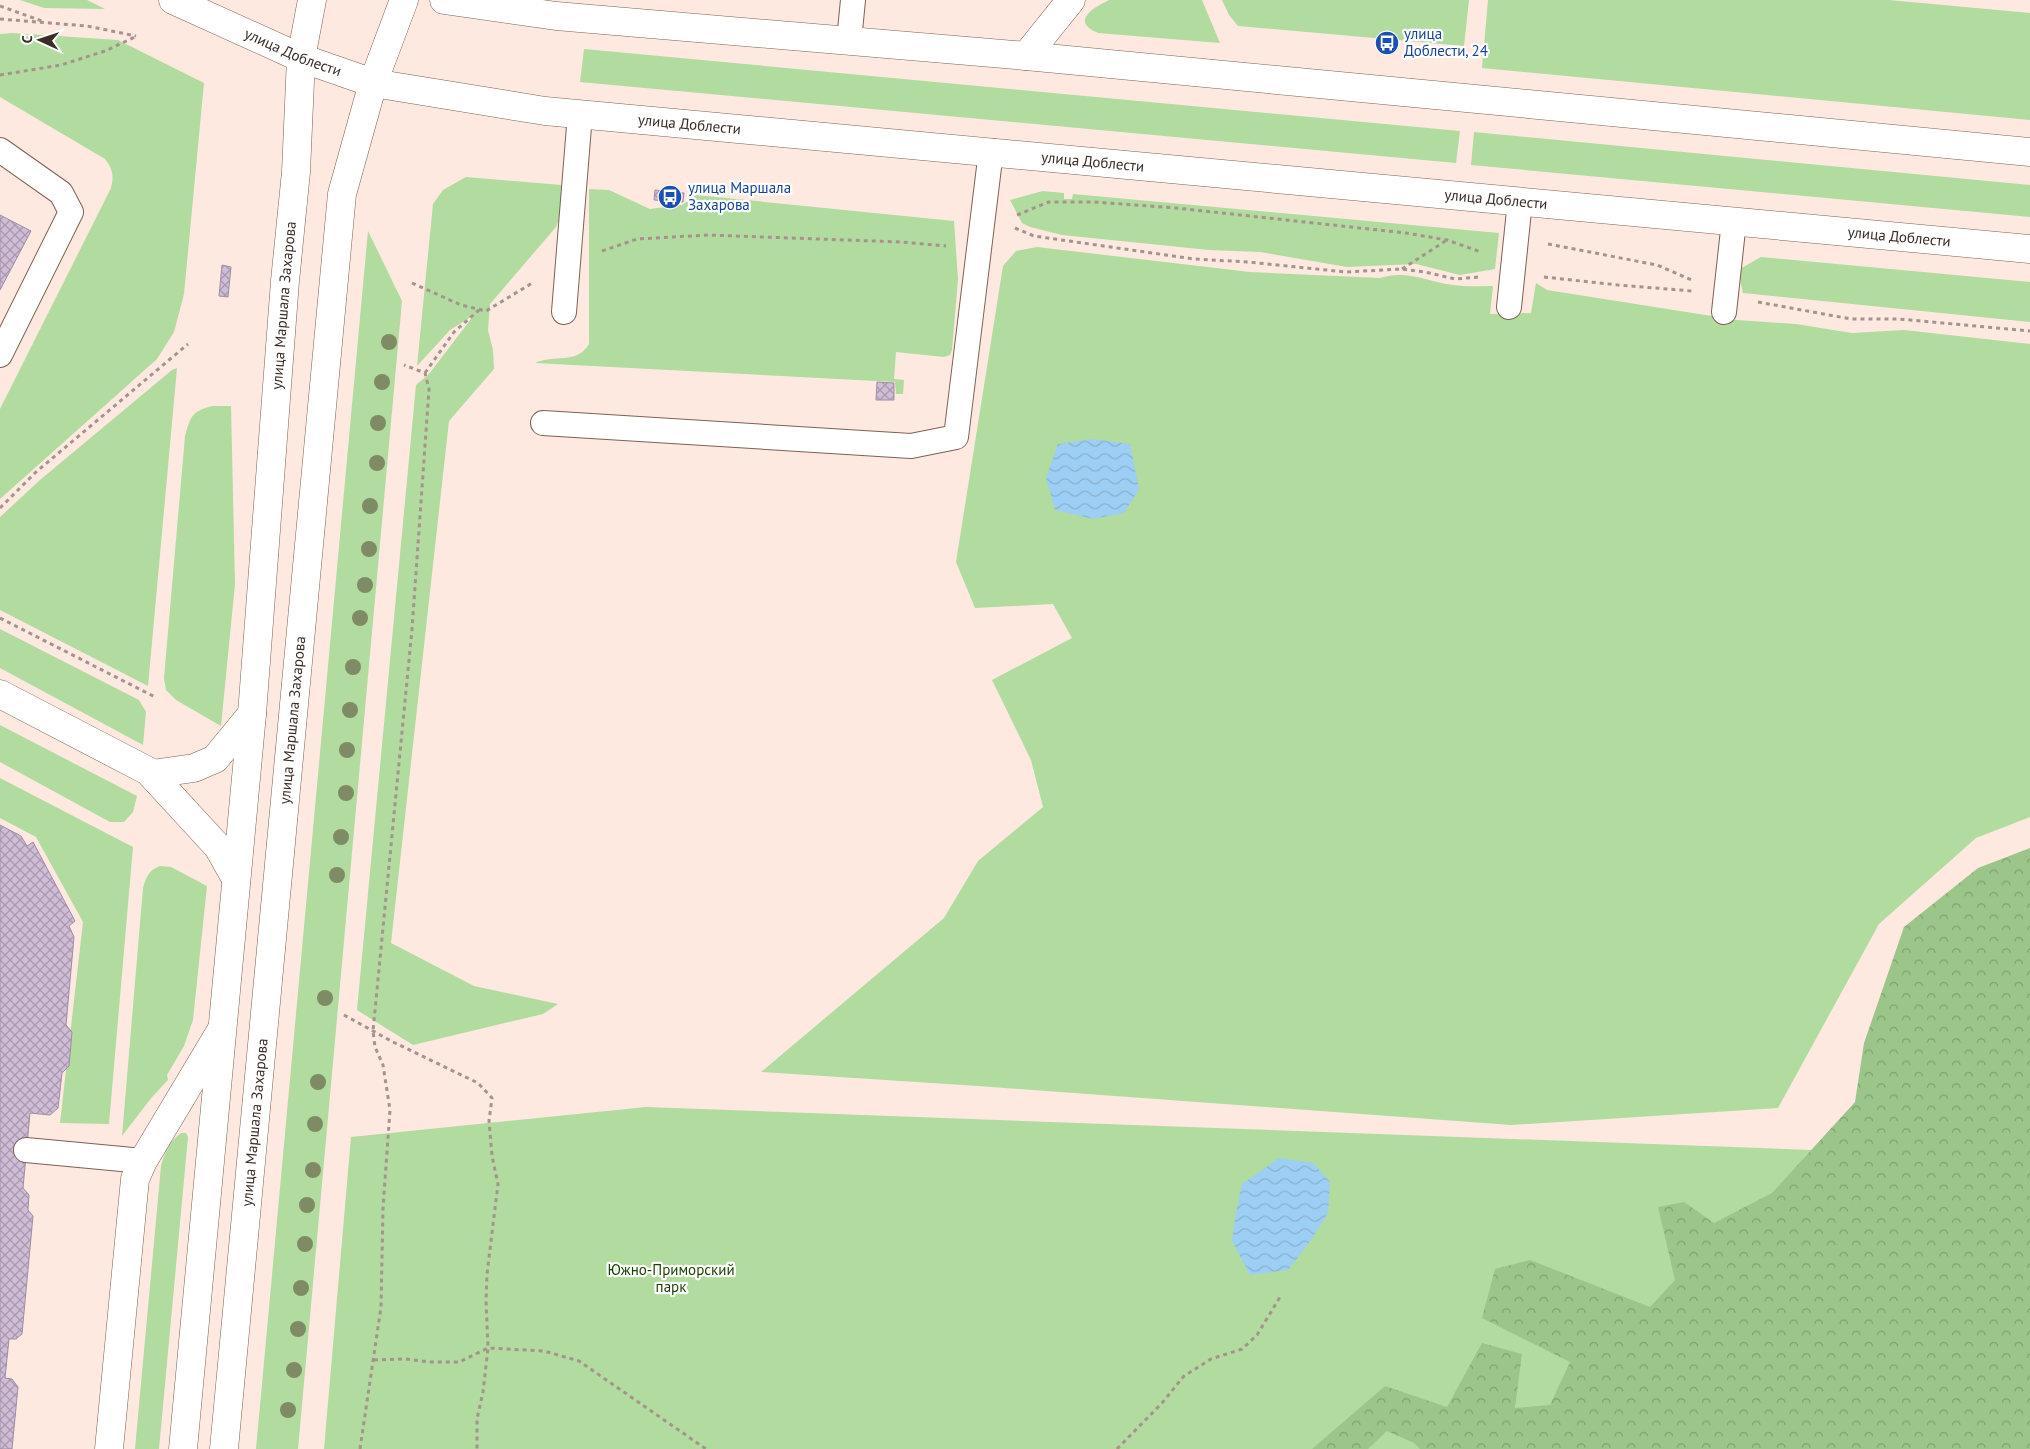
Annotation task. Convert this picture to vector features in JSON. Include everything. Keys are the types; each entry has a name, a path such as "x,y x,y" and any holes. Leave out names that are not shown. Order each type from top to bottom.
{"street":[{"name":"улица Доблести","path":"173,0 301,58 373,83 545,111 2030,249"},
{"name":"улица Маршала Захарова","path":"183,1449 252,714 285,281 296,172 301,58 312,0"},
{"name":"улица Маршала Захарова","path":"224,1449 342,194 373,83 404,0"},
{"path":"444,0 556,16 1026,56 2030,152"},
{"path":"1026,56 1071,0"},
{"path":"0,694 152,774 172,799 218,846 236,879"},
{"path":"152,774 194,768 215,759 252,714"},
{"path":"109,1449 135,1179 143,1161 222,1030"}],"lane":[{"path":"849,41 853,0"},
{"path":"564,312 580,114"},
{"path":"0,150 61,193 71,212 0,355"},
{"path":"544,423 911,446 956,437 991,151"},
{"path":"1509,307 1520,201"},
{"path":"1725,304 1734,221"},
{"path":"26,1150 143,1161"}],"path":[{"path":"0,6 47,22"},
{"path":"0,19 87,26 137,36 104,51 61,65 0,75"},
{"path":"1009,218 1049,202 1094,202 1230,214 1406,233 1447,240 1473,248 1496,259 1540,243 1575,248 1657,266 1725,304"},
{"path":"412,283 461,305 486,311 568,261 637,239 708,235 979,247"},
{"path":"1402,269 1447,240"},
{"path":"425,373 454,332 480,310"},
{"path":"0,508 36,472 188,344"},
{"path":"404,365 425,373"},
{"path":"360,1449 381,1307 383,1208 390,1110 383,1066 375,1047 373,1031 414,609 430,390 425,373"},
{"path":"0,618 155,697"},
{"path":"344,1015 478,1083 492,1098 489,1121 492,1156 498,1184 486,1291 488,1348 483,1392 477,1419 476,1449"},
{"path":"1117,1449 1162,1404 1184,1376 1212,1359 1242,1349 1257,1335 1280,1297"},
{"path":"374,1360 458,1362 488,1348 544,1351 579,1361 706,1449"}],"green space":[{"path":"20,0 87,0 105,9 44,8"},
{"path":"1109,0 1202,0 1220,43 1098,33 1086,24 1085,19 1097,6"},
{"path":"1222,0 1469,0 1464,46 1238,26 1229,15"},
{"path":"1488,0 1889,0 2030,13 2030,120 1482,68"},
{"path":"12,33 118,40 204,83 184,294 174,332 157,359 0,499 0,409 111,188 112,180 110,166 105,159 0,97 0,34"},
{"path":"584,49 1460,131 1456,163 580,82"},
{"path":"1474,132 2030,185 2030,217 1471,165"},
{"path":"466,177 561,185 562,212 556,227 490,304 488,330 493,350 494,369 449,421 391,943 474,986 558,1004 543,1014 413,1045 357,1010 416,385 429,374 474,315 450,330 417,366 433,204 443,190"},
{"path":"589,189 609,190 650,209 682,205 696,195 954,221 958,279 950,355 944,357 896,352 894,379 904,380 903,394 896,394 895,382 535,363 542,360 578,355 589,344"},
{"path":"1043,191 1064,193 1064,199 1072,199 1073,194 1499,233 1495,269 1460,275 1416,264 1347,267 1260,252 1209,250 1062,235 1030,227 1022,223 1010,200"},
{"path":"368,231 402,301 298,1449 256,1449"},
{"path":"1037,247 1250,272 1380,278 1408,275 1458,286 1493,286 1490,314 1531,313 1536,283 1547,290 1737,320 1796,324 1852,333 1904,330 2030,344 2030,817 1976,838 1879,924 1778,1108 1511,1125 761,1072 944,918 978,861 1043,807 1031,760 992,680 1072,638 1053,604 975,608 956,562 1003,266 1016,251"},
{"path":"1761,257 2030,282 2030,322 1743,293 1738,270"},
{"path":"177,368 148,686 0,610 0,517 40,480 172,370"},
{"path":"212,406 231,406 235,584 221,726 176,700 166,690 164,678 185,436 190,419 200,410"},
{"path":"0,629 139,700 146,712 143,745 0,668"},
{"path":"0,725 137,796 133,812 124,822 110,822 0,762"},
{"path":"0,778 133,847 109,1124 60,1123 83,922 36,837 0,818"},
{"path":"2030,848 2030,1449 1420,1449 1414,1443 1387,1431 1368,1449 1312,1449 1385,1386 1447,1407 1482,1343 1522,1354 1515,1408 1550,1405 1570,1362 1482,1318 1495,1269 1530,1260 1650,1307 1675,1280 1658,1207 1684,1202 1714,1223 1772,1193 1855,1102 1864,1043 1904,927 1978,868"},
{"path":"160,866 171,867 207,886 193,1020 184,1046 167,1075 168,1080 152,1097 122,1136 143,888 148,874"},
{"name":"Южно-Приморский парк","path":"646,1107 2030,1158 2030,1449 324,1449 351,1137"},
{"path":"181,1133 186,1133 188,1137 159,1449 135,1449 161,1166 168,1148"}],"water":[{"path":"1093,439 1130,444 1139,489 1124,513 1093,519 1055,510 1046,478 1058,444"},
{"path":"1279,1158 1313,1163 1330,1182 1328,1213 1311,1240 1288,1270 1250,1275 1232,1241 1242,1184"}],"building":[{"path":"655,190 684,193 683,202 654,200"},
{"path":"0,215 31,231 0,290"},
{"path":"222,265 231,267 228,297 219,296"},
{"path":"877,382 894,383 894,400 876,400"},
{"path":"0,825 21,836 27,846 33,842 75,921 69,926 74,937 66,1025 72,1032 69,1066 62,1073 58,1108 50,1115 30,1113 23,1188 29,1195 28,1210 33,1216 22,1334 16,1339 9,1339 5,1378 12,1379 18,1387 12,1449 0,1449"}],"place":[{"name":"улица Доблести, 24","path":"1387,43"},
{"name":"улица Маршала Захарова","path":"670,197"}]}
